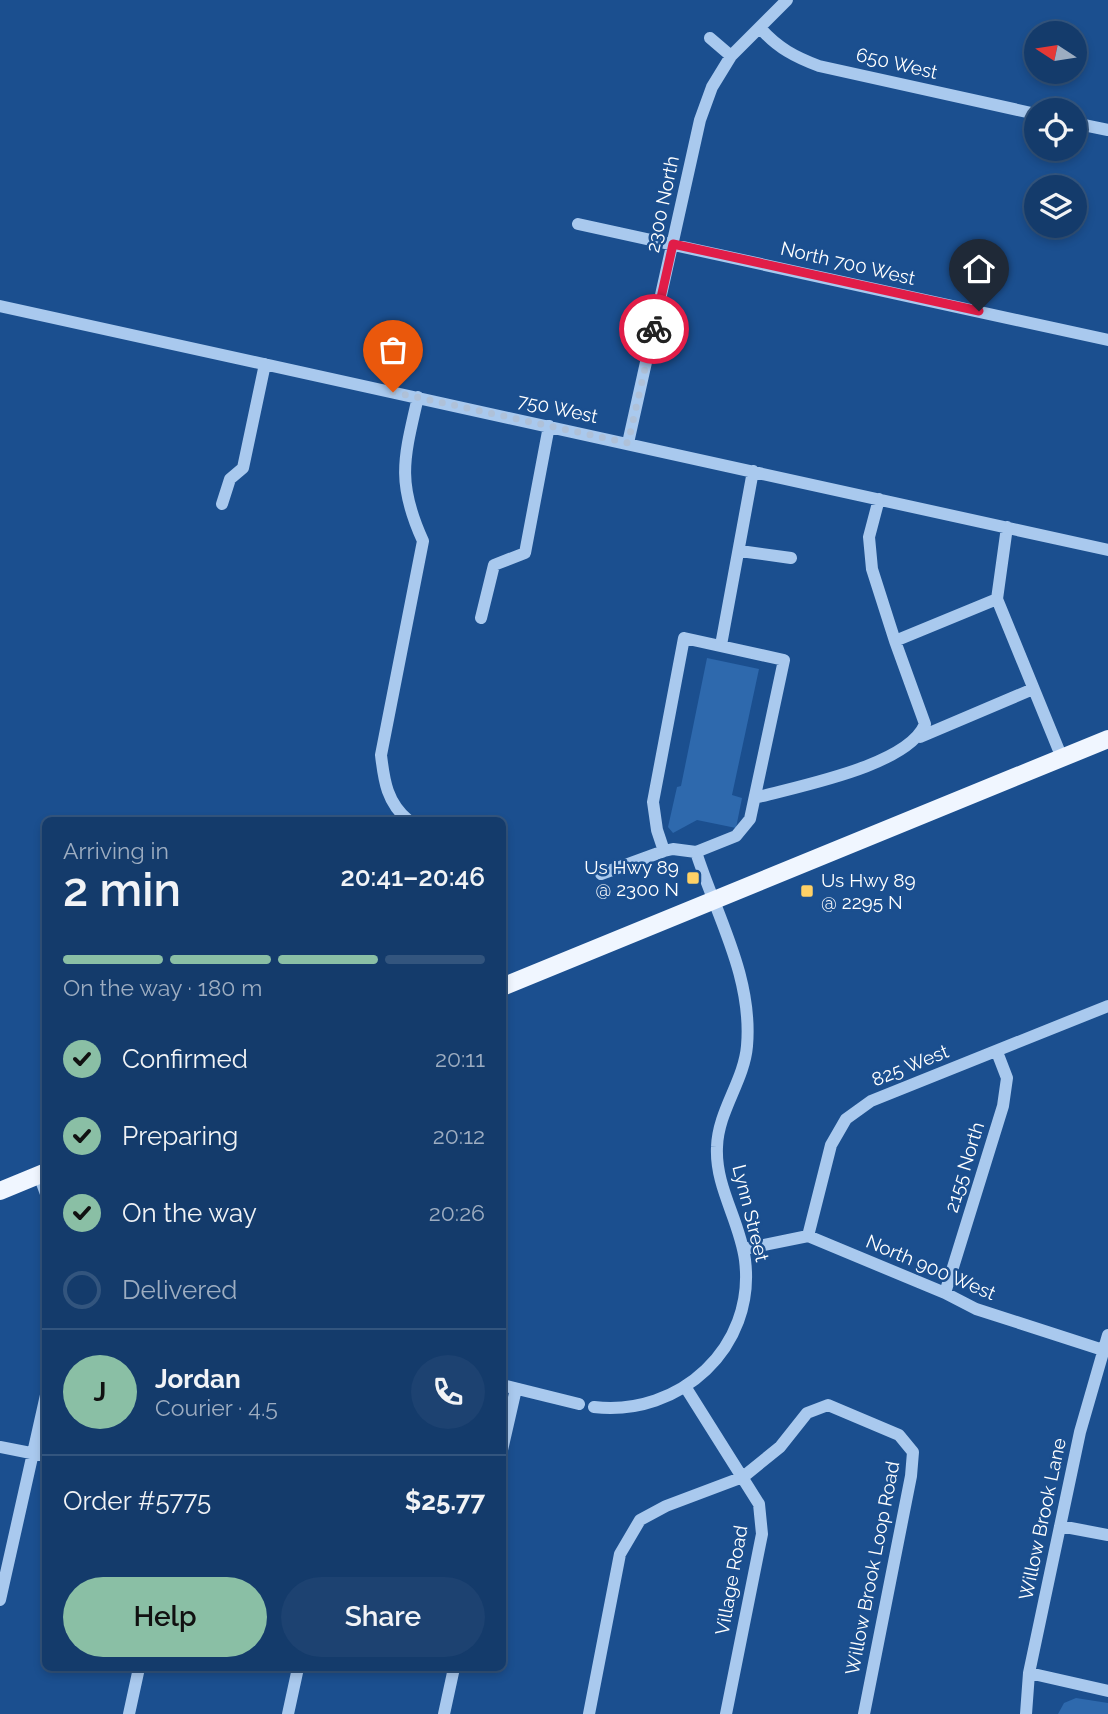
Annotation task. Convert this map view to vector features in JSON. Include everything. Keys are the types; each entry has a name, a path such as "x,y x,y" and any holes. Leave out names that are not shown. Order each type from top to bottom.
{"main road":[{"path":"506,981 714,900 1108,739"},
{"path":"0,1191 42,1174"}],"street":[{"name":"2300 North","path":"628,443 700,120 712,87 731,56 761,29 787,0"},
{"name":"650 West","path":"761,29 776,46 795,58 819,66 1024,111"},
{"path":"710,38 731,56"},
{"path":"1087,126 1108,130"},
{"name":"North 700 West","path":"578,224 1108,340"},
{"name":"750 West","path":"0,306 1108,550"},
{"path":"222,504 230,479 243,468 265,364"},
{"path":"404,817 397,811 384,785 381,755 423,541 409,512 404,485 404,456 418,397"},
{"path":"481,618 494,565 525,553 549,426"},
{"path":"721,645 753,471"},
{"path":"878,499 869,537 872,569 926,724 920,737"},
{"path":"1007,527 997,599 1062,758"},
{"path":"740,551 791,558"},
{"path":"895,641 997,599"},
{"path":"601,874 664,851 673,849 696,852 736,836 745,829 755,798 784,660 684,638 653,802 656,830 664,851"},
{"path":"755,798 874,765 920,737 1034,689"},
{"name":"Lynn Street","path":"594,1406 616,1409 638,1407 686,1388 732,1336 747,1290 744,1249 721,1185 716,1147 724,1113 747,1048 748,1010 743,983 696,852"},
{"name":"825 West","path":"808,1236 831,1145 846,1119 872,1101 1108,1006"},
{"name":"2155 North","path":"945,1293 1003,1106 1007,1078 997,1052"},
{"path":"744,1249 808,1236"},
{"name":"North 900 West","path":"808,1236 945,1293 976,1309 1103,1350"},
{"name":"Willow Brook Lane","path":"1026,1714 1029,1673 1080,1432 1108,1335"},
{"path":"506,1386 579,1404"},
{"name":"Village Road","path":"686,1388 759,1504 762,1534 726,1714"},
{"path":"506,1433 516,1389"},
{"name":"Willow Brook Loop Road","path":"589,1714 620,1554 640,1520 666,1506 743,1477 780,1447 807,1413 828,1405 899,1435 913,1452 911,1476 864,1714"},
{"path":"0,1600 39,1455 42,1429"},
{"path":"0,1447 39,1455"},
{"path":"1060,1526 1108,1535"},
{"path":"129,1714 138,1671"},
{"path":"288,1714 297,1671"},
{"path":"444,1714 453,1671"},
{"path":"1029,1673 1108,1691"}],"shaded area":[{"path":"707,658 759,669 732,795 742,798 736,828 697,820 673,833 668,827 677,787 681,786"},
{"path":"1076,1698 1108,1703 1108,1714 1058,1714 1064,1703"}],"way so far":[{"path":"393,392 628,443 654,329"}],"place":[{"name":"Us Hwy 89 @ 2300 N","path":"693,878"},
{"name":"Us Hwy 89 @ 2295 N","path":"807,891"}],"route":[{"path":"654,329 673,244 979,311"}]}
